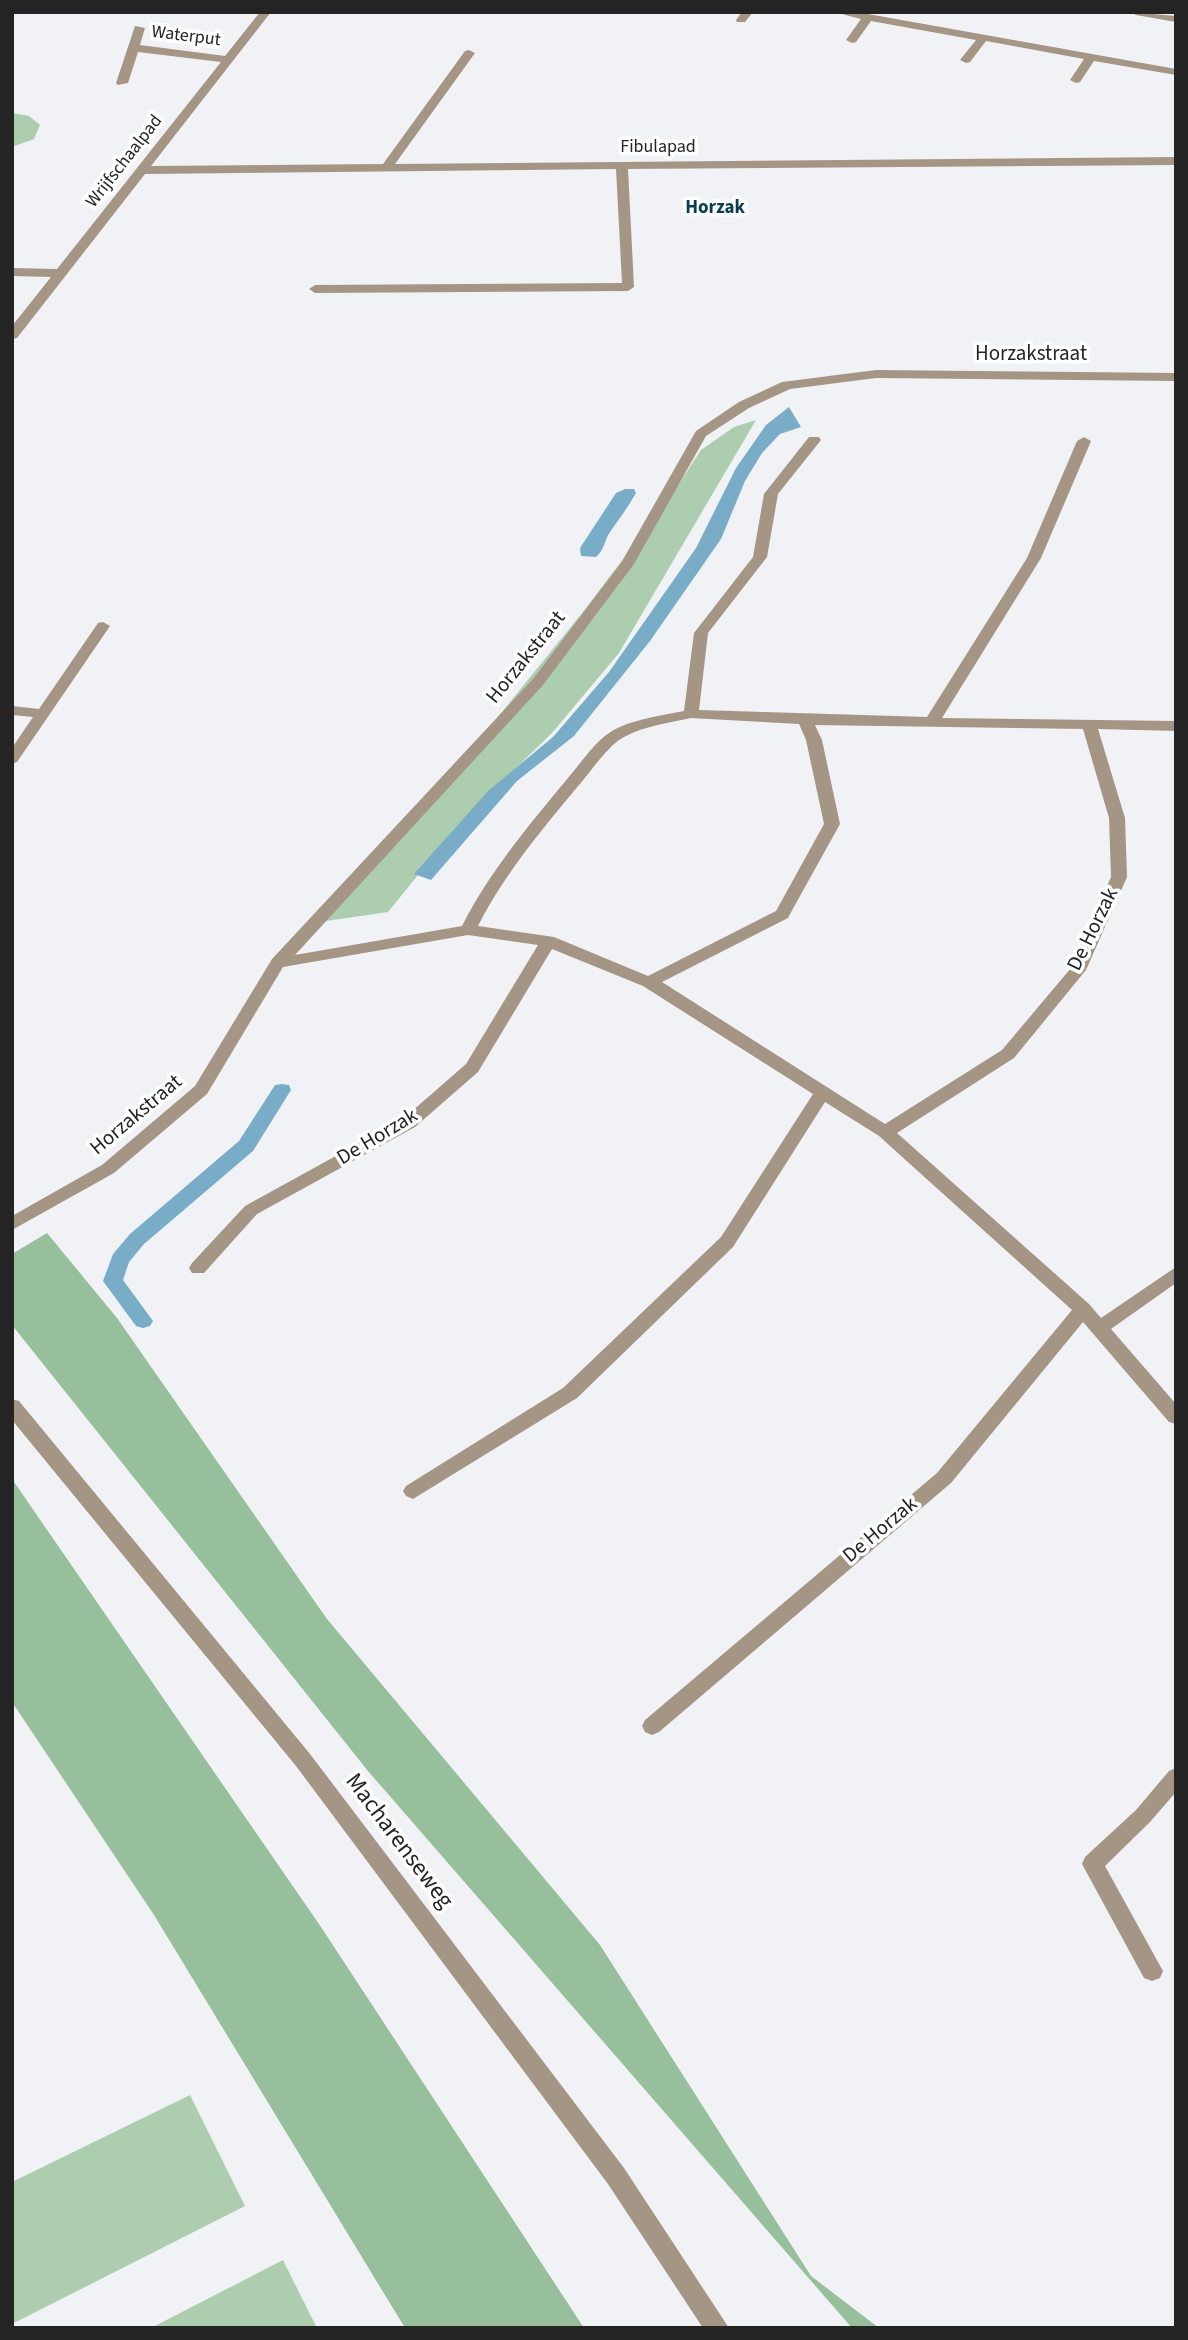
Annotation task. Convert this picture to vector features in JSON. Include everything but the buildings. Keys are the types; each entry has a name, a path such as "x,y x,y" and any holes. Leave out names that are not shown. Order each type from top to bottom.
{"street":[{"name":"Wrijfschaalpad","path":"12,335 266,12"},
{"path":"839,12 1176,72"},
{"path":"921,27 930,12"},
{"path":"1136,12 1176,19"},
{"path":"852,40 868,18"},
{"path":"134,48 139,28"},
{"path":"966,60 983,38"},
{"name":"Waterput","path":"122,83 134,48 229,60"},
{"path":"387,168 469,53"},
{"path":"1076,80 1091,57"},
{"name":"Fibulapad","path":"141,170 1176,161"},
{"path":"315,289 628,287 622,166"},
{"path":"12,272 60,273"},
{"name":"Horzakstraat","path":"12,1224 108,1170 201,1090 278,963 538,682 627,564 701,434 744,405 787,385 876,374 1176,377"},
{"path":"691,714 701,633 760,557 771,494 814,440"},
{"path":"931,723 1034,558 1084,441"},
{"path":"12,759 103,626"},
{"path":"12,710 42,715"},
{"path":"468,930 490,887 524,841 595,756 617,734 658,720 691,714 805,720 1176,726"},
{"path":"649,982 782,914 832,824 817,752 805,720"},
{"name":"De Horzak","path":"885,1132 1008,1054 1078,970 1119,877 1117,818 1089,725"},
{"path":"278,963 468,930 548,941 649,982 885,1132 1083,1309 1176,1417"},
{"name":"De Horzak","path":"198,1268 251,1210 409,1123 472,1068 548,941"},
{"path":"413,1491 570,1393 727,1242 823,1092"},
{"path":"1101,1327 1176,1274"},
{"name":"De Horzak","path":"652,1726 944,1478 1083,1309"},
{"name":"Macharenseweg","path":"12,1406 303,1759 616,2176 717,2328"},
{"path":"1152,1971 1093,1864 1143,1816 1176,1777"}],"green space":[{"path":"12,113 29,116 40,125 34,139 12,147"},
{"path":"756,420 619,653 552,733 462,821 388,912 326,921 354,877 489,728 582,613 671,496 701,450 734,427"},
{"path":"47,1233 117,1318 327,1619 600,1945 811,2276 879,2328 852,2328 368,1771 12,1325 12,1254"},
{"path":"12,1479 321,1927 584,2328 405,2328 154,1915 12,1702"},
{"path":"190,2095 245,2206 12,2324 12,2182"},
{"path":"283,2260 317,2328 151,2328"}],"water":[{"path":"789,407 801,427 780,434 762,453 745,481 721,539 650,641 574,736 517,781 431,880 414,874 488,791 553,737 609,672 696,548 736,468 766,425"},
{"path":"634,489 636,493 610,532 601,551 596,557 581,556 580,548 616,493"}],"waterway":[{"path":"143,1321 113,1281 120,1259 137,1239 246,1146 282,1090"}],"district":[{"name":"Horzak","path":"715,209"}]}
